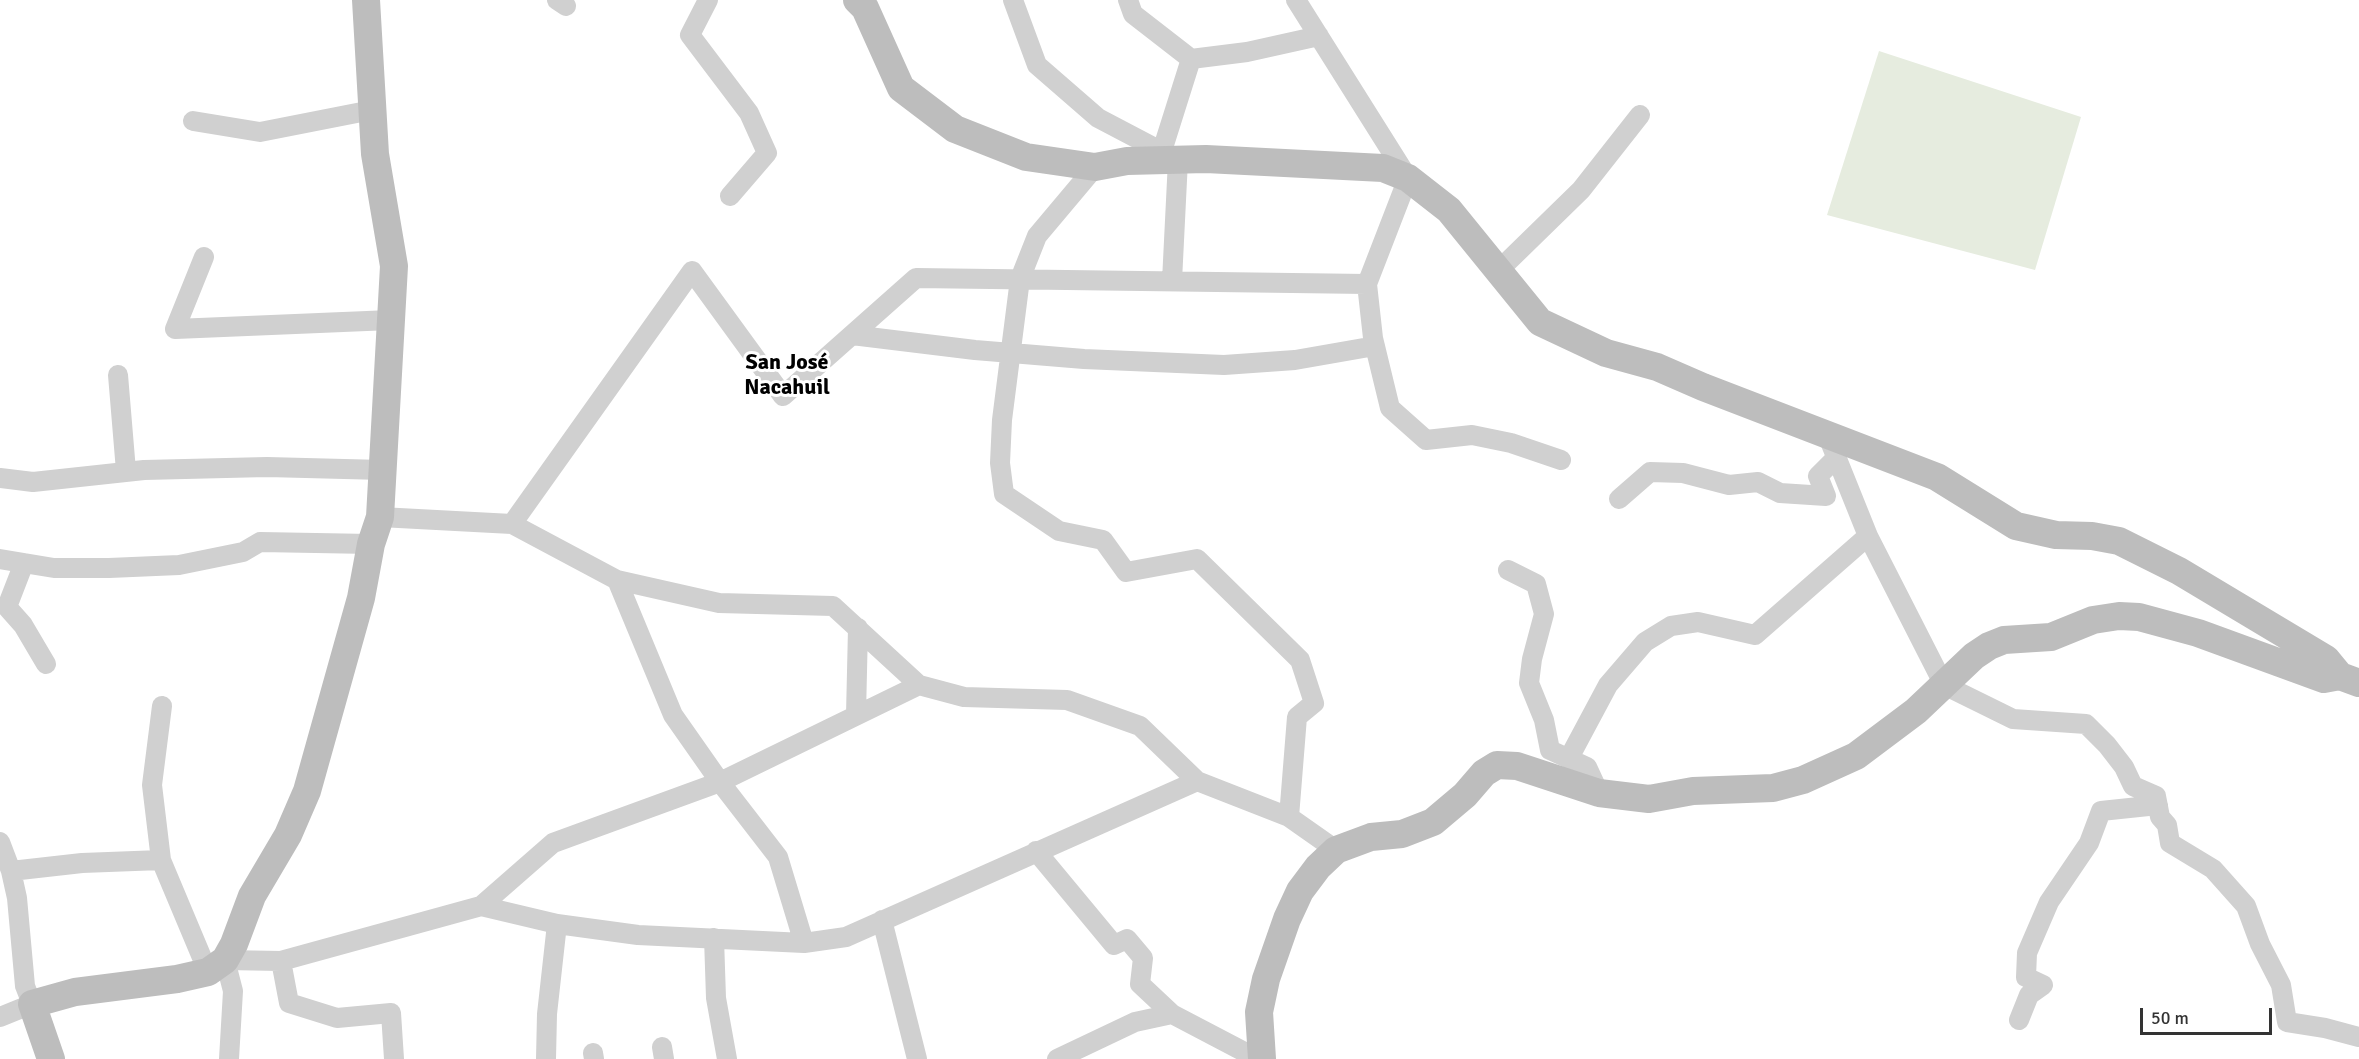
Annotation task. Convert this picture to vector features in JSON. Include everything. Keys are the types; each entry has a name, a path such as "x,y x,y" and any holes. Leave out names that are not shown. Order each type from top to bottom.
{"street":[{"path":"216,966 234,944 252,896 288,835 307,791 361,598 371,544 380,517 394,266 375,154 366,0"},
{"path":"708,0 690,35 749,113 767,153 730,196"},
{"path":"857,0 865,8 901,88 955,129 1026,158 1095,167 1170,155 1383,168 1408,178 1449,210 1540,322 1606,353 1657,367 1832,446 1937,477 2016,526 2056,535 2092,536 2119,541 2179,571 2326,659 2349,679"},
{"path":"1013,0 1037,65 1098,118 1170,155"},
{"path":"1128,0 1133,14 1191,59 1247,52 1319,36"},
{"path":"1296,0 1408,178"},
{"path":"1172,282 1170,155 1191,59"},
{"path":"193,121 260,132 372,110"},
{"path":"1498,271 1581,190 1640,115"},
{"path":"1095,167 1037,236 1020,279 1010,353 1000,463 1004,494 1059,531 1103,540 1126,572 1197,559 1300,660 1314,703 1297,717 1288,816"},
{"path":"1408,178 1367,284 1374,346 1390,408 1426,440 1472,435 1511,443 1561,460"},
{"path":"204,257 175,329 391,320"},
{"path":"512,524 692,271 783,396 916,278 1367,284"},
{"path":"852,335 1095,360 1224,365 1294,360 1374,346"},
{"path":"118,375 126,471"},
{"path":"1619,499 1650,472 1683,473 1729,485 1758,482 1780,493 1826,496 1818,476 1832,446"},
{"path":"1832,446 1868,536 1944,685 2013,719 2086,724 2107,745 2124,767 2133,786 2156,796 2160,817 2167,825 2170,843 2213,868 2246,906 2260,944 2280,985 2287,1022 2325,1028 2359,1037"},
{"path":"0,478 33,482 126,471 267,467 382,470"},
{"path":"380,517 512,524 616,580 719,603 833,606 919,686 963,698 1067,700 1140,726 1197,781 1288,816 1336,850"},
{"path":"1569,758 1608,685 1645,642 1671,626 1698,622 1755,634 1868,536"},
{"path":"0,559 54,568 179,565 243,552 260,542 371,544"},
{"path":"24,563 7,607 23,625 46,664"},
{"path":"1508,570 1536,584 1544,614 1532,659 1529,683 1544,720 1550,750 1587,767 1599,793"},
{"path":"616,580 673,715 720,782 778,857 804,943"},
{"path":"1036,851 1114,945 1127,939 1143,958 1140,984 1172,1014 1260,1059 1259,1012 1266,979 1300,891 1318,867 1336,850 1371,837 1402,834 1433,822 1465,795 1484,773 1497,765 1517,766 1599,793 1649,799 1693,791 1773,788 1803,780 1856,756 1916,711 1974,657 1997,643 2004,640 2051,637 2093,620 2119,616 2139,617 2198,633 2324,679 2349,679"},
{"path":"856,715 858,628"},
{"path":"0,1017 32,1004 75,992 177,979 216,966 281,961 481,906 553,843 720,782 919,686"},
{"path":"162,706 152,786 161,860 216,966 232,991 229,1059"},
{"path":"481,906 557,924 638,935 804,943 846,937 1197,781"},
{"path":"2019,1020 2029,995 2043,985 2026,977 2027,953 2049,902 2089,843 2102,811 2133,786"},
{"path":"2102,811 2158,805"},
{"path":"0,842 11,871 17,898 25,986 51,1059"},
{"path":"11,871 82,863 161,860"},
{"path":"882,920 917,1059"},
{"path":"546,1059 546,1014 557,924"},
{"path":"714,938 716,998 727,1059"},
{"path":"281,961 290,1003 337,1018 391,1013 394,1059"},
{"path":"1057,1059 1135,1022 1172,1014"}],"shaded area":[{"path":"1879,51 2081,117 2035,270 1827,215"}],"district":[{"name":"San José Nacahuil","path":"787,376"}]}
